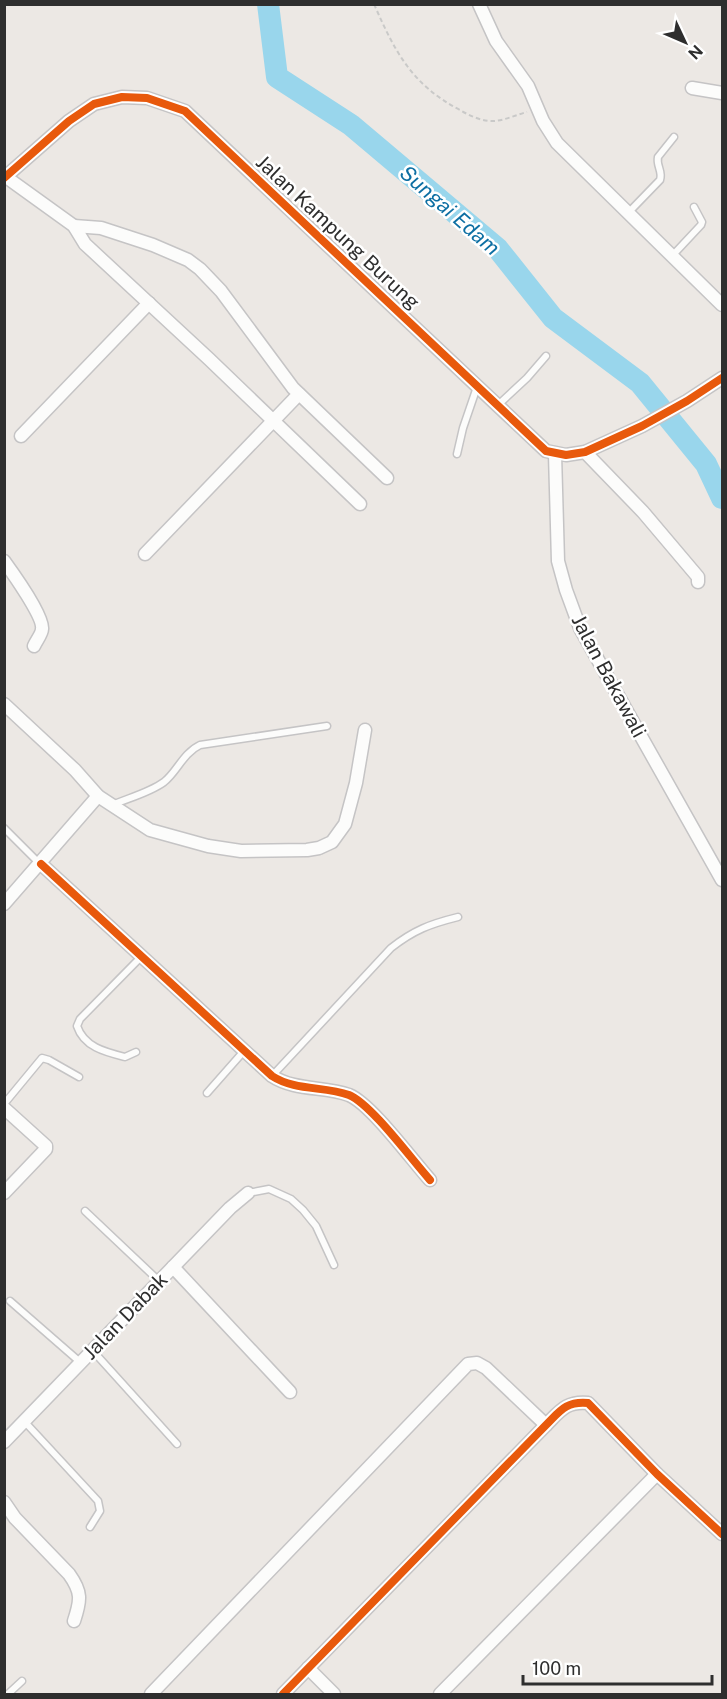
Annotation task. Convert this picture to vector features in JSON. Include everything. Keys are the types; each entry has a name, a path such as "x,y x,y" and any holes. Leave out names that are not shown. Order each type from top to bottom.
{"street":[{"path":"479,4 496,41 528,86 548,131 557,143 723,305"},
{"path":"692,88 723,93"},
{"name":"Jalan Kampung Burung","path":"5,178 69,121 94,104 122,97 147,98 185,111 546,451 555,454"},
{"path":"5,178 74,226 85,244 360,504"},
{"path":"74,226 101,228 153,245 188,260 200,268 221,291 299,394 387,478"},
{"path":"21,436 149,303"},
{"path":"555,454 585,452 642,426 720,383"},
{"path":"145,554 299,394"},
{"path":"585,452 643,512 698,577 698,582"},
{"name":"Jalan Bakawali","path":"555,454 558,561 580,628 723,880"},
{"path":"4,561 30,600 41,622 42,629 34,646"},
{"path":"4,704 111,806 159,834 208,846 241,851 299,850 319,848 332,842 345,824 356,783 365,730"},
{"path":"4,904 98,796"},
{"path":"41,864 272,1076 282,1083 349,1095 364,1104 430,1180"},
{"path":"4,1106 46,1146 46,1149 4,1193"},
{"name":"Jalan Dabak","path":"4,1442 230,1208 248,1193"},
{"path":"173,1267 290,1392"},
{"path":"151,1695 468,1364 477,1363 486,1368 546,1425"},
{"path":"283,1695 546,1425 574,1401 588,1403 657,1474 723,1534"},
{"path":"440,1695 657,1474"},
{"path":"4,1502 15,1518 76,1584 80,1593 80,1605 74,1621"},
{"path":"308,1668 334,1695"}],"lane":[{"path":"628,213 660,180 662,175 657,161 658,157 674,137"},
{"path":"672,255 701,225 702,222 694,207"},
{"path":"497,405 527,378 546,356"},
{"path":"457,454 477,387"},
{"path":"111,806 165,781 194,748 327,726"},
{"path":"4,828 41,864"},
{"path":"272,1076 409,933 432,923 458,918"},
{"path":"136,1052 125,1057 96,1048 81,1036 77,1026 80,1019 141,957"},
{"path":"207,1093 244,1051"},
{"path":"4,1106 42,1058 79,1077"},
{"path":"248,1193 269,1189 291,1199 316,1226 334,1265"},
{"path":"85,1211 159,1282"},
{"path":"10,1301 80,1362"},
{"path":"92,1350 177,1444"},
{"path":"24,1421 98,1501 100,1511 90,1527"},
{"path":"8,1695 22,1680"}],"path":[{"path":"374,4 394,49 421,83 444,102 475,118 494,121 538,109"}],"waterway":[{"name":"Sungai Edam","path":"268,4 277,77 351,125 498,249 553,318 640,383 706,464 722,498"}],"cycle path":[{"path":"4,178 69,121 94,104 122,97 147,98 185,111 546,451 566,455 585,452 642,426 722,378"},
{"path":"41,864 272,1076 290,1084 339,1092 358,1100 380,1121 430,1180"},
{"path":"283,1694 555,1415 569,1405 588,1403 657,1474 722,1534"}]}
